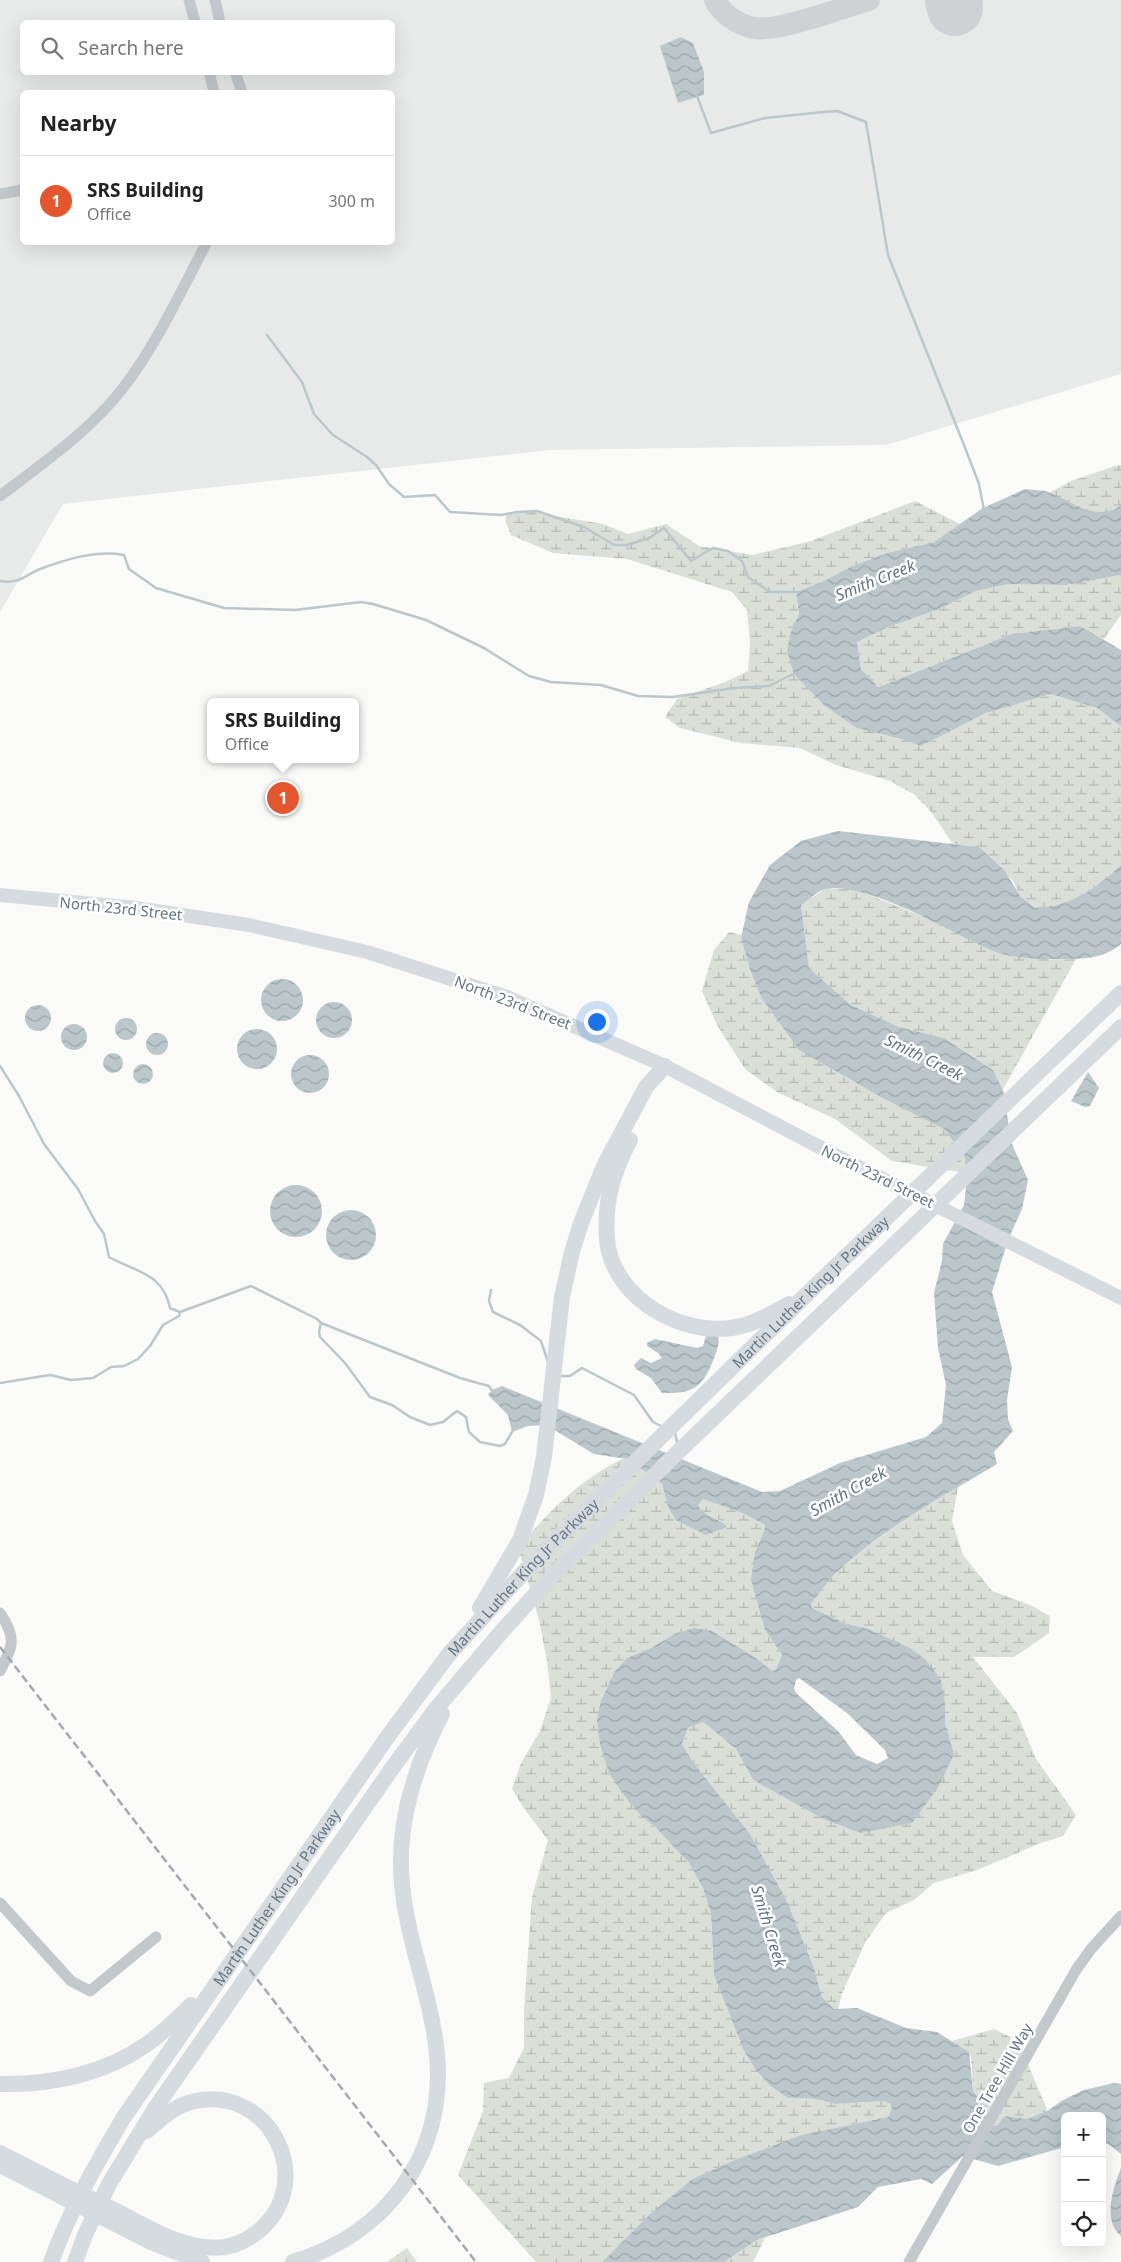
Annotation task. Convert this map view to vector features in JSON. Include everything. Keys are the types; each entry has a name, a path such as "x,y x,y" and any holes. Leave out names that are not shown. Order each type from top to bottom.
{"highway":[{"name":"Martin Luther King Jr Parkway","path":"51,2262 65,2225 90,2174 124,2117 380,1747 482,1611 1080,1030 1121,993"},
{"name":"Martin Luther King Jr Parkway","path":"75,2262 109,2184 156,2107 435,1710 552,1576 953,1186 1121,1026"},
{"path":"1099,1048 1121,1032"},
{"path":"665,1066 656,1091 612,1180 606,1203 607,1241 619,1273 644,1304 680,1324 704,1328 723,1329 745,1326 808,1294"},
{"path":"482,1611 512,1557 532,1510 544,1457 566,1274 588,1203 604,1166 646,1087 665,1066"},
{"path":"293,2262 319,2254 344,2241 369,2223 390,2203 409,2178 425,2147 434,2116 439,2083 437,2053 407,1924 402,1883 402,1848 412,1785 422,1756 447,1705 471,1668"},
{"path":"0,2084 55,2081 86,2073 116,2061 147,2044 173,2023 218,1979"},
{"path":"0,2153 158,2232 178,2241 207,2248 223,2248 250,2238 270,2220 283,2195 286,2183 284,2166 277,2141 262,2119 243,2106 226,2101 207,2099 182,2105 169,2112 131,2146"},
{"path":"0,2166 151,2242 202,2262"}],"main road":[{"name":"North 23rd Street","path":"0,895 200,916 281,931 406,963 507,997 665,1066 827,1151 1121,1298"}],"street":[{"path":"189,0 194,20"},
{"path":"215,0 220,20"},
{"path":"210,75 214,90"},
{"path":"236,75 241,90"},
{"path":"0,194 20,190"},
{"path":"0,496 86,428 122,388 173,308 205,245"},
{"path":"0,1613 10,1628 12,1640 11,1648 0,1671"},
{"path":"0,1903 71,1981 90,1991 156,1936"},
{"name":"One Tree Hill Way","path":"909,2262 1084,1959 1121,1916"}],"shaded area":[{"path":"0,0 1121,0 1121,374 886,445 550,450 63,504 0,612"}],"green space":[{"path":"1121,465 1121,505 1106,513 1090,511 1049,493 1071,481"},
{"path":"915,501 960,524 934,542 887,553 850,567 826,580 796,592 799,614 790,634 894,737 921,746 986,713 1052,694 1097,708 1121,726 1121,865 1082,895 1071,900 1048,907 1035,908 1020,896 1013,881 979,847 953,844 931,812 915,795 890,781 836,765 800,748 741,743 680,728 665,717 677,699 725,682 748,671 750,643 747,610 732,592 627,559 553,553 511,535 505,520 507,514 537,511 549,515 603,524 628,534 666,524 699,546 753,555 811,541"},
{"path":"1121,575 1121,615 1103,640 1080,626 1012,634 877,687 861,669 857,642 886,628 937,610 976,591 1009,584 1066,585"},
{"path":"825,889 855,889 921,916 1050,960 1076,959 1002,1091 993,1070 944,1038 899,1027 851,1005 809,968 801,905"},
{"path":"729,932 742,935 741,938 750,970 762,999 799,1050 884,1099 944,1129 965,1157 966,1173 892,1161 835,1119 777,1092 745,1069 717,1025 702,991 714,950"},
{"path":"625,1458 662,1484 668,1507 723,1522 700,1510 698,1505 703,1499 745,1514 765,1525 755,1552 765,1630 782,1655 776,1669 772,1671 759,1660 674,1634 651,1648 627,1658 615,1671 601,1700 609,1773 641,1815 689,1863 703,1888 711,1914 714,1975 743,2049 755,2069 769,2085 788,2098 816,2099 835,2104 884,2101 890,2104 892,2108 888,2117 801,2135 737,2159 692,2179 649,2215 602,2262 536,2262 458,2175 483,2111 484,2083 509,2078 524,2048 524,2009 532,1897 548,1840 512,1789 521,1763 540,1731 551,1697 547,1661 539,1620 518,1548 566,1497 594,1475"},
{"path":"958,1487 952,1521 963,1555 992,1591 1030,1605 1050,1616 1049,1633 1014,1657 973,1657 1017,1713 1036,1759 1076,1815 1063,1836 1041,1843 977,1870 934,1883 914,1900 886,1913 866,1941 843,1991 838,2009 834,2009 822,1997 814,1968 787,1901 750,1834 693,1762 682,1744 688,1728 703,1722 736,1749 753,1780 821,1818 954,1754 945,1722 945,1704 868,1629 845,1623 812,1608 811,1604 835,1574 879,1538"},
{"path":"994,2029 1018,2041 1047,2111 1027,2119 1007,2116 998,2125 988,2127 981,2101 973,2091 971,2056 952,2041"},
{"path":"765,2238 753,2262 724,2262 757,2240"},
{"path":"407,2248 417,2262 387,2262"}],"water":[{"path":"681,37 693,43 704,72 704,95 678,103 660,46"},
{"name":"Smith Creek","path":"1025,489 1045,491 1093,511 1112,510 1121,505 1121,575 1066,585 1009,584 976,591 937,610 886,628 857,642 861,669 878,687 1012,634 1080,626 1121,650 1121,726 1097,708 1051,694 986,713 921,746 857,728 825,706 794,674 787,651 790,634 799,614 796,592 826,580 850,567 887,553 934,542 983,508"},
{"name":"Smith Creek","path":"838,831 979,847 1005,871 1020,896 1035,908 1060,904 1082,895 1121,865 1121,944 1104,954 1084,958 1023,958 996,952 887,901 865,893 844,889 823,890 801,905 809,968 851,1005 899,1027 944,1038 993,1070 1004,1093 1011,1142 1028,1180 1022,1209 1008,1240 992,1292 1012,1367 1007,1400 1008,1419 1013,1431 994,1452 997,1464 934,1501 872,1542 835,1574 811,1604 812,1608 845,1623 868,1629 910,1648 925,1659 941,1680 945,1704 945,1722 954,1754 939,1786 912,1823 861,1833 821,1818 753,1780 736,1749 703,1722 688,1728 682,1744 693,1762 750,1834 787,1901 814,1968 822,1997 834,2009 857,2008 906,2028 937,2032 969,2052 973,2091 981,2101 988,2127 998,2125 1007,2116 1027,2119 1047,2111 1063,2100 1084,2090 1114,2083 1121,2084 1121,2154 1106,2144 1106,2112 1061,2112 1061,2148 998,2166 963,2156 932,2184 921,2179 878,2187 858,2207 757,2240 724,2262 602,2262 649,2215 692,2179 737,2159 801,2135 888,2117 892,2108 890,2104 884,2101 835,2104 816,2099 788,2098 769,2085 755,2069 743,2049 714,1975 711,1914 703,1888 689,1863 654,1826 641,1816 623,1794 609,1773 600,1744 597,1720 601,1700 615,1671 627,1658 651,1648 674,1634 694,1628 712,1631 759,1660 772,1671 776,1669 782,1655 765,1630 751,1579 755,1552 765,1525 745,1514 703,1499 698,1505 700,1509 727,1527 706,1535 676,1520 668,1507 662,1484 627,1459 594,1454 546,1425 528,1426 512,1432 508,1415 488,1395 492,1390 502,1386 762,1492 780,1491 840,1463 926,1437 942,1423 946,1385 938,1348 934,1293 942,1261 943,1244 964,1205 966,1188 965,1157 944,1129 884,1099 799,1050 762,999 750,970 741,938 749,902 770,865 801,841","holes":["799,1678 847,1713 885,1750 888,1758 877,1764 856,1755 838,1731 797,1694 794,1689 796,1680"]},
{"path":"286,979 294,982 300,988 303,1000 300,1012 294,1018 278,1021 270,1018 264,1012 261,996 264,988 270,982"},
{"path":"334,1002 341,1003 347,1007 351,1013 351,1027 347,1033 341,1037 334,1038 327,1037 321,1033 317,1027 316,1020 317,1013 321,1007 327,1003"},
{"path":"38,1005 47,1009 51,1018 47,1027 38,1031 29,1027 25,1018 29,1009"},
{"path":"126,1018 134,1021 137,1029 134,1037 126,1040 118,1037 115,1029 118,1021"},
{"path":"74,1024 83,1028 87,1037 83,1046 74,1050 65,1046 61,1037 65,1028"},
{"path":"261,1029 268,1032 274,1038 277,1049 276,1057 268,1066 261,1069 253,1069 246,1066 238,1057 237,1045 240,1038 249,1030"},
{"path":"157,1033 165,1036 168,1044 165,1052 157,1055 149,1052 146,1044 149,1036"},
{"path":"113,1053 120,1056 123,1063 120,1070 113,1073 106,1070 103,1063 106,1056"},
{"path":"310,1055 323,1061 329,1074 323,1087 310,1093 297,1087 291,1074 297,1061"},
{"path":"139,1064 147,1064 153,1070 153,1078 147,1084 139,1084 133,1078 133,1070"},
{"path":"1088,1072 1099,1088 1090,1106 1085,1107 1071,1101"},
{"path":"296,1185 310,1189 318,1197 322,1211 318,1225 310,1233 296,1237 282,1233 274,1225 270,1211 274,1197 282,1189"},
{"path":"351,1210 360,1212 371,1221 376,1235 374,1244 365,1255 351,1260 342,1258 331,1249 326,1235 328,1226 337,1215"},
{"path":"718,1335 718,1346 706,1376 696,1387 690,1390 662,1393 651,1378 636,1369 634,1365 641,1358 651,1363 662,1358 647,1346 647,1343 655,1339 697,1348 703,1346 706,1336"},
{"path":"1121,2168 1121,2236 1115,2230 1112,2222 1111,2204 1112,2194"}],"waterway":[{"path":"697,96 711,133 765,118 837,111 866,122 888,255 979,484 984,510"},
{"path":"267,335 302,382 314,414 333,435 376,465 389,484 404,497 435,495 450,512 501,515 537,511 584,527 614,545 627,545 649,538 664,528 691,561 713,548 728,551 742,561 748,577 770,592 797,592"},
{"path":"0,581 7,582 21,579 40,569 81,556 102,554 124,555 129,569 156,588 224,608 295,610 361,602 373,604 426,620 484,648 529,676 551,682 601,685 638,696 673,697 734,688 769,686 795,673"},
{"path":"0,1066 19,1096 44,1144 78,1189 104,1234 109,1257 155,1280 166,1296 170,1308 180,1312"},
{"path":"0,1383 50,1375 71,1380 93,1378 111,1367 124,1366 138,1359 150,1346 163,1325 179,1316 180,1312 251,1286 317,1319 321,1323 460,1378 489,1386 493,1392"},
{"path":"491,1290 489,1301 493,1312 520,1325 541,1341 548,1362"},
{"path":"321,1323 320,1337 345,1363 370,1397 392,1405 410,1417 430,1425 443,1422 457,1411 466,1417 469,1432 480,1442 500,1446 505,1444 513,1430"},
{"path":"560,1376 570,1376 582,1368 634,1395 653,1422 663,1427"},
{"path":"675,1432 677,1443"}],"taxiway":[{"path":"715,0 722,10 736,22 754,28 794,23 869,0"}],"runway":[{"path":"953,0 955,8"}],"railway":[{"path":"0,1647 476,2262"}],"place":[{"name":"SRS Building","path":"283,798"}]}
